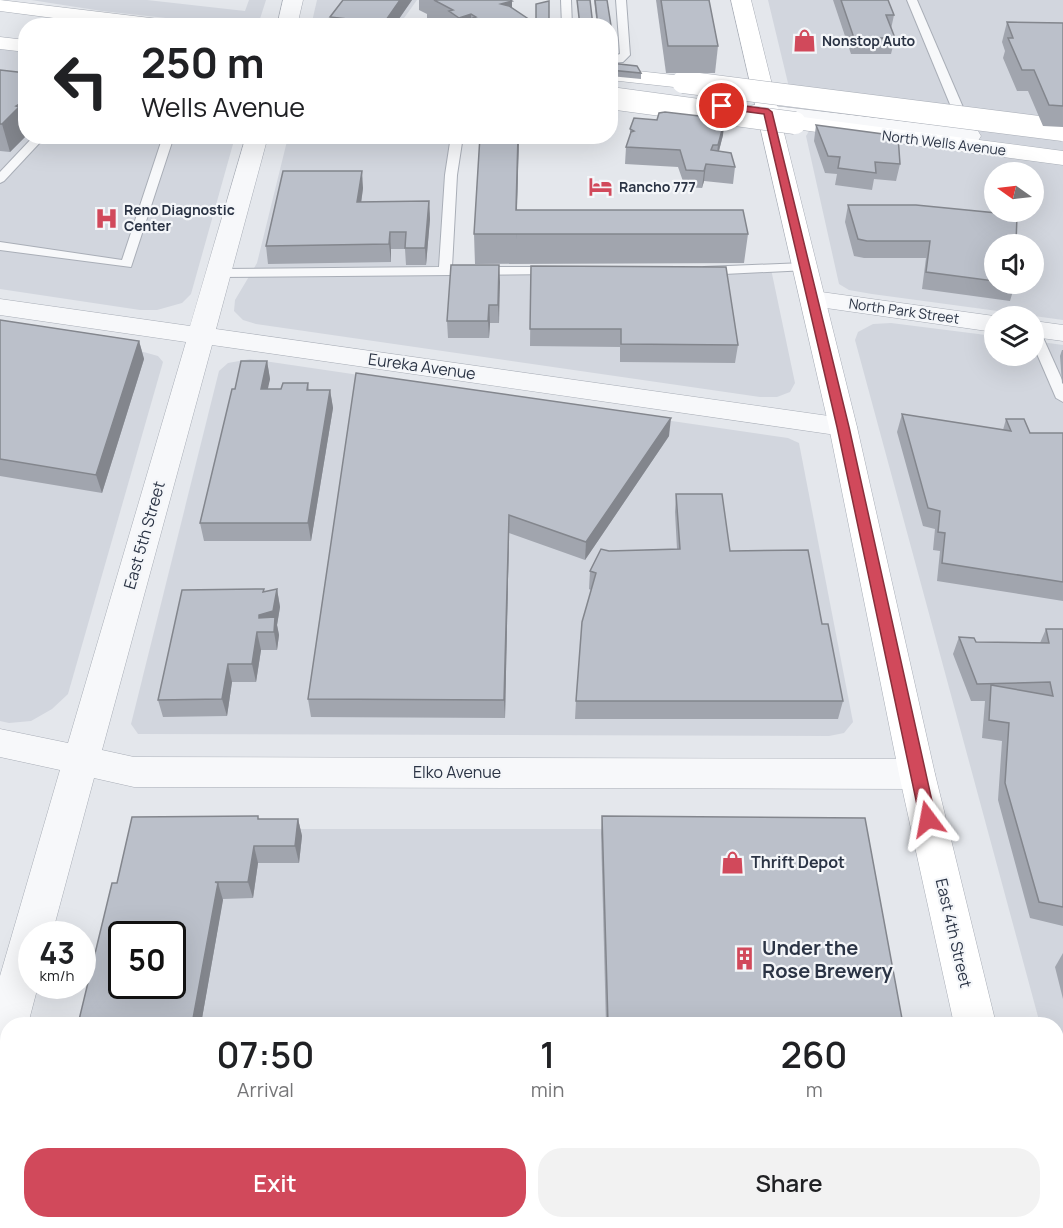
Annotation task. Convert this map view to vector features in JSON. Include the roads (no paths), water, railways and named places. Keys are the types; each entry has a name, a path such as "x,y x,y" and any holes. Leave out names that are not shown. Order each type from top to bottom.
{"main road":[{"name":"East 4th Street","path":"741,0 843,427 917,774 973,1017"},
{"path":"0,6 107,18"},
{"path":"0,28 18,30"},
{"path":"0,43 18,45"},
{"name":"North Wells Avenue","path":"618,75 1063,130"},
{"name":"North Wells Avenue","path":"618,99 1063,158"}],"street":[{"path":"289,18 293,0"},
{"path":"618,92 970,136"},
{"name":"East 5th Street","path":"36,921 255,144"},
{"name":"North Park Street","path":"809,283 984,322"},
{"name":"Eureka Avenue","path":"0,307 843,427"},
{"path":"1044,332 1063,333"},
{"name":"Elko Avenue","path":"0,743 134,772 917,774"},
{"name":"East 5th Street","path":"9,1017 18,985"}],"lane":[{"path":"566,0 567,18"},
{"path":"618,60 625,55 621,0"},
{"path":"912,0 970,136"},
{"path":"0,179 33,144"},
{"path":"0,246 127,264 166,144"},
{"path":"445,271 451,175 456,144"},
{"path":"0,160 16,162"},
{"path":"218,273 563,271"},
{"path":"693,271 809,283"},
{"path":"1044,354 1063,398"}],"place":[{"name":"Nonstop Auto","path":"804,41"},
{"name":"Rancho 777","path":"601,187"},
{"name":"Reno Diagnostic Center","path":"106,218"},
{"name":"Thrift Depot","path":"733,862"},
{"name":"Under the Rose Brewery","path":"744,959"}]}
